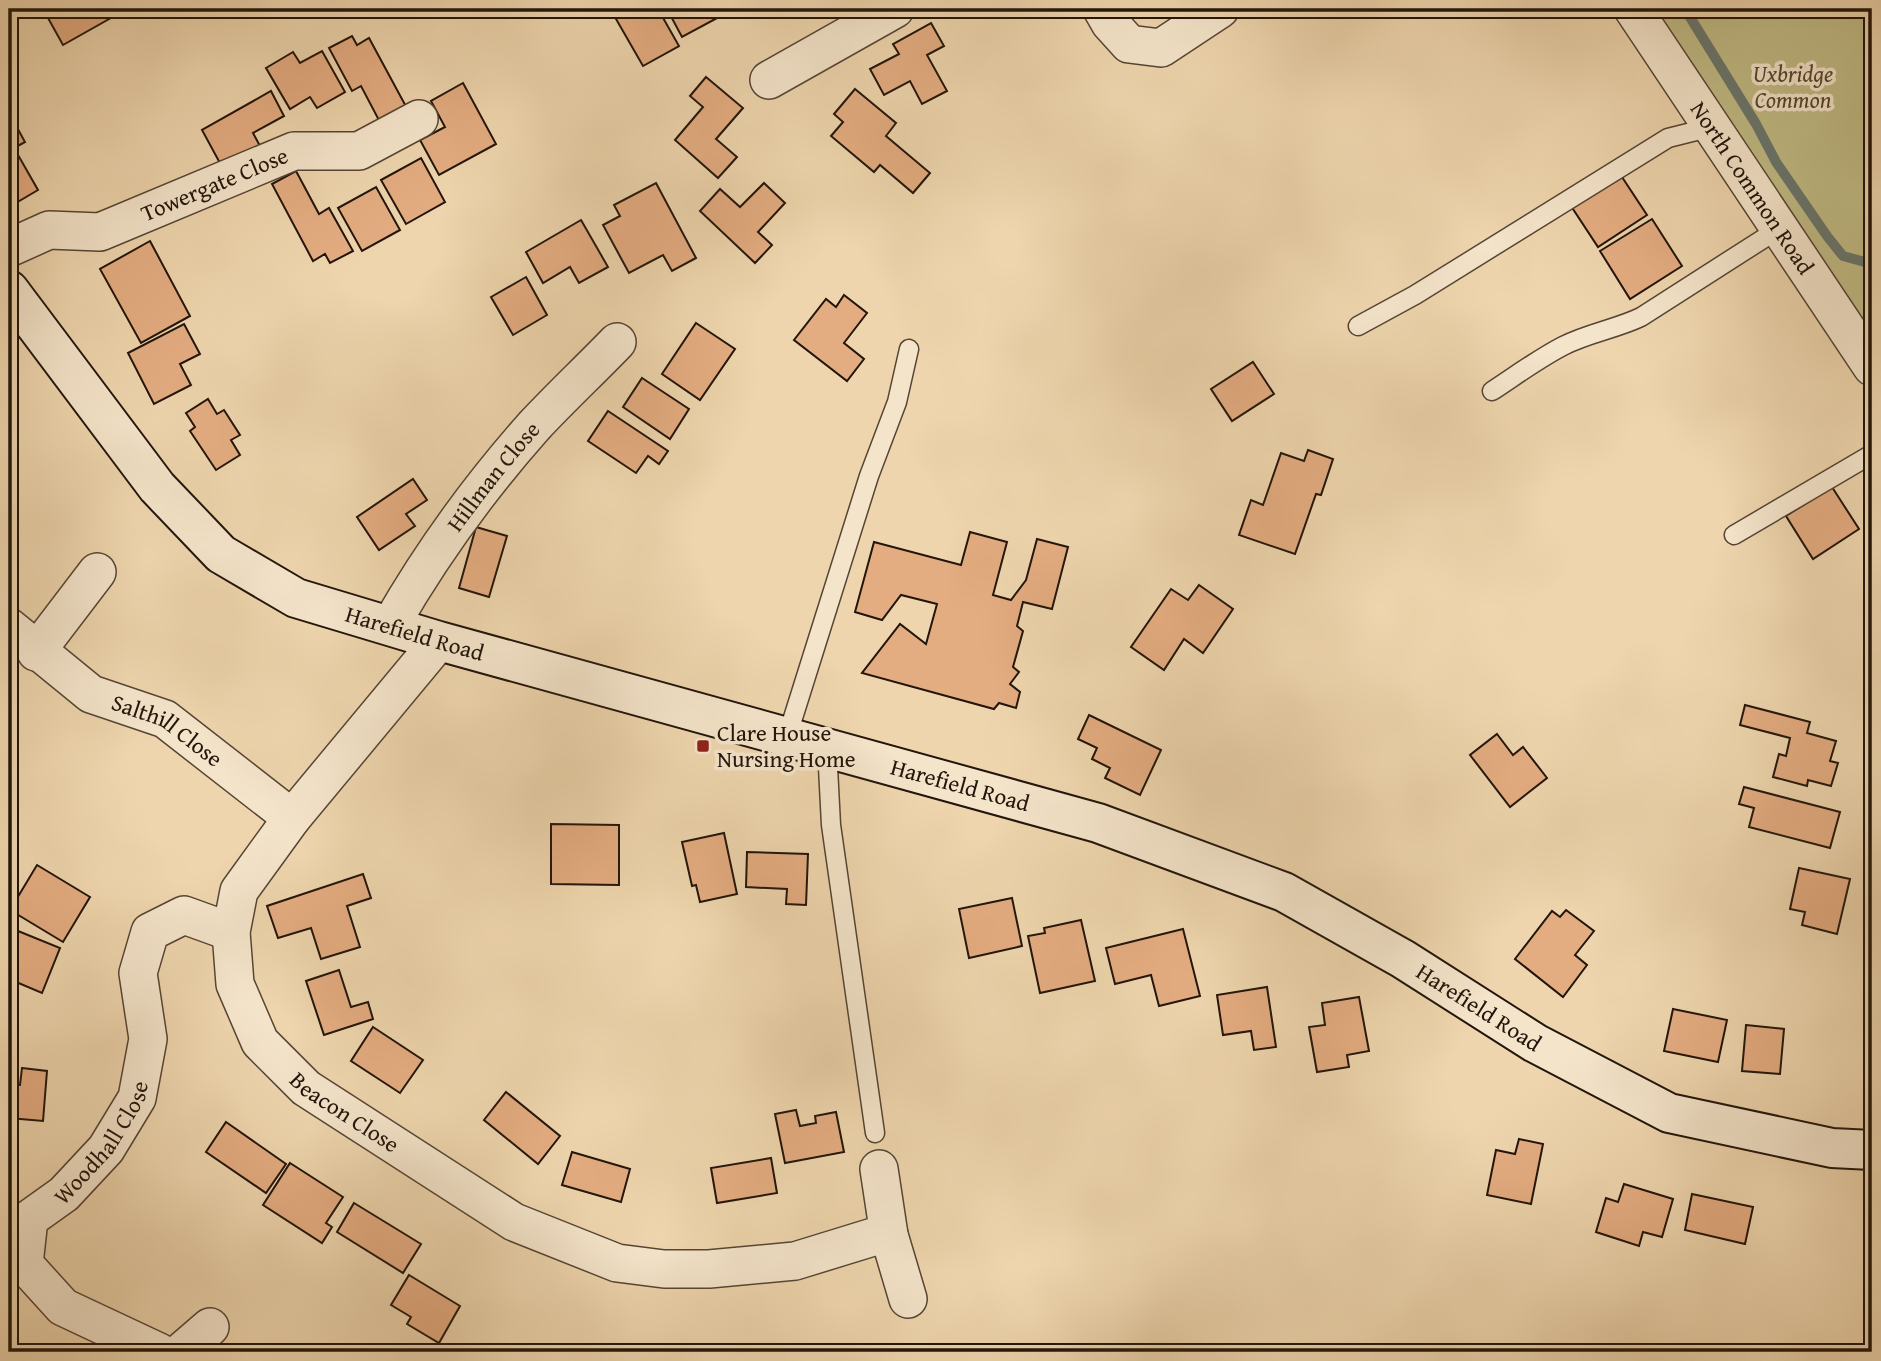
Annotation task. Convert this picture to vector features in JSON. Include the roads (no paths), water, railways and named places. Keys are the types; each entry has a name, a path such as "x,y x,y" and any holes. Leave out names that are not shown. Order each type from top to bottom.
{"main road":[{"name":"Harefield Road","path":"9,290 158,487 220,554 296,598 439,641 1098,823 1284,892 1403,959 1535,1043 1669,1113 1832,1148 1872,1150"}],"street":[{"path":"769,80 895,9"},
{"path":"1102,9 1110,23 1129,44 1161,48 1220,9"},
{"name":"North Common Road","path":"1633,9 1872,367"},
{"name":"Towergate Close","path":"9,248 49,230 100,232 294,151 359,152 419,119"},
{"name":"Hillman Close","path":"390,626 420,574 499,466 617,342"},
{"path":"36,652 97,572"},
{"name":"Salthill Close","path":"9,627 36,652 91,694 165,719 292,818"},
{"name":"Beacon Close","path":"439,641 292,818 239,891 231,932 235,984 260,1042 306,1088 514,1222 617,1263 664,1269 709,1269 795,1261 873,1237 889,1235"},
{"name":"Woodhall Close","path":"159,1352 63,1307 24,1264 18,1236 30,1219 64,1194 106,1149 137,1098 148,1039 138,973 150,932 184,915 231,932"},
{"path":"879,1168 889,1235 908,1299"},
{"path":"181,1352 210,1327"}],"lane":[{"path":"1358,326 1415,295 1668,138 1712,127"},
{"path":"1492,391 1562,347 1589,334 1641,317 1780,228"},
{"path":"787,737 869,475 897,402 909,349"},
{"path":"1734,535 1872,454"},
{"path":"827,748 831,825 875,1133"}],"waterway":[{"path":"1685,9 1756,124 1776,162 1827,236 1843,256 1872,264"}],"place":[{"name":"Clare House Nursing Home","path":"703,746"}],"park label":[{"name":"Uxbridge Common","path":"1793,87"}]}
